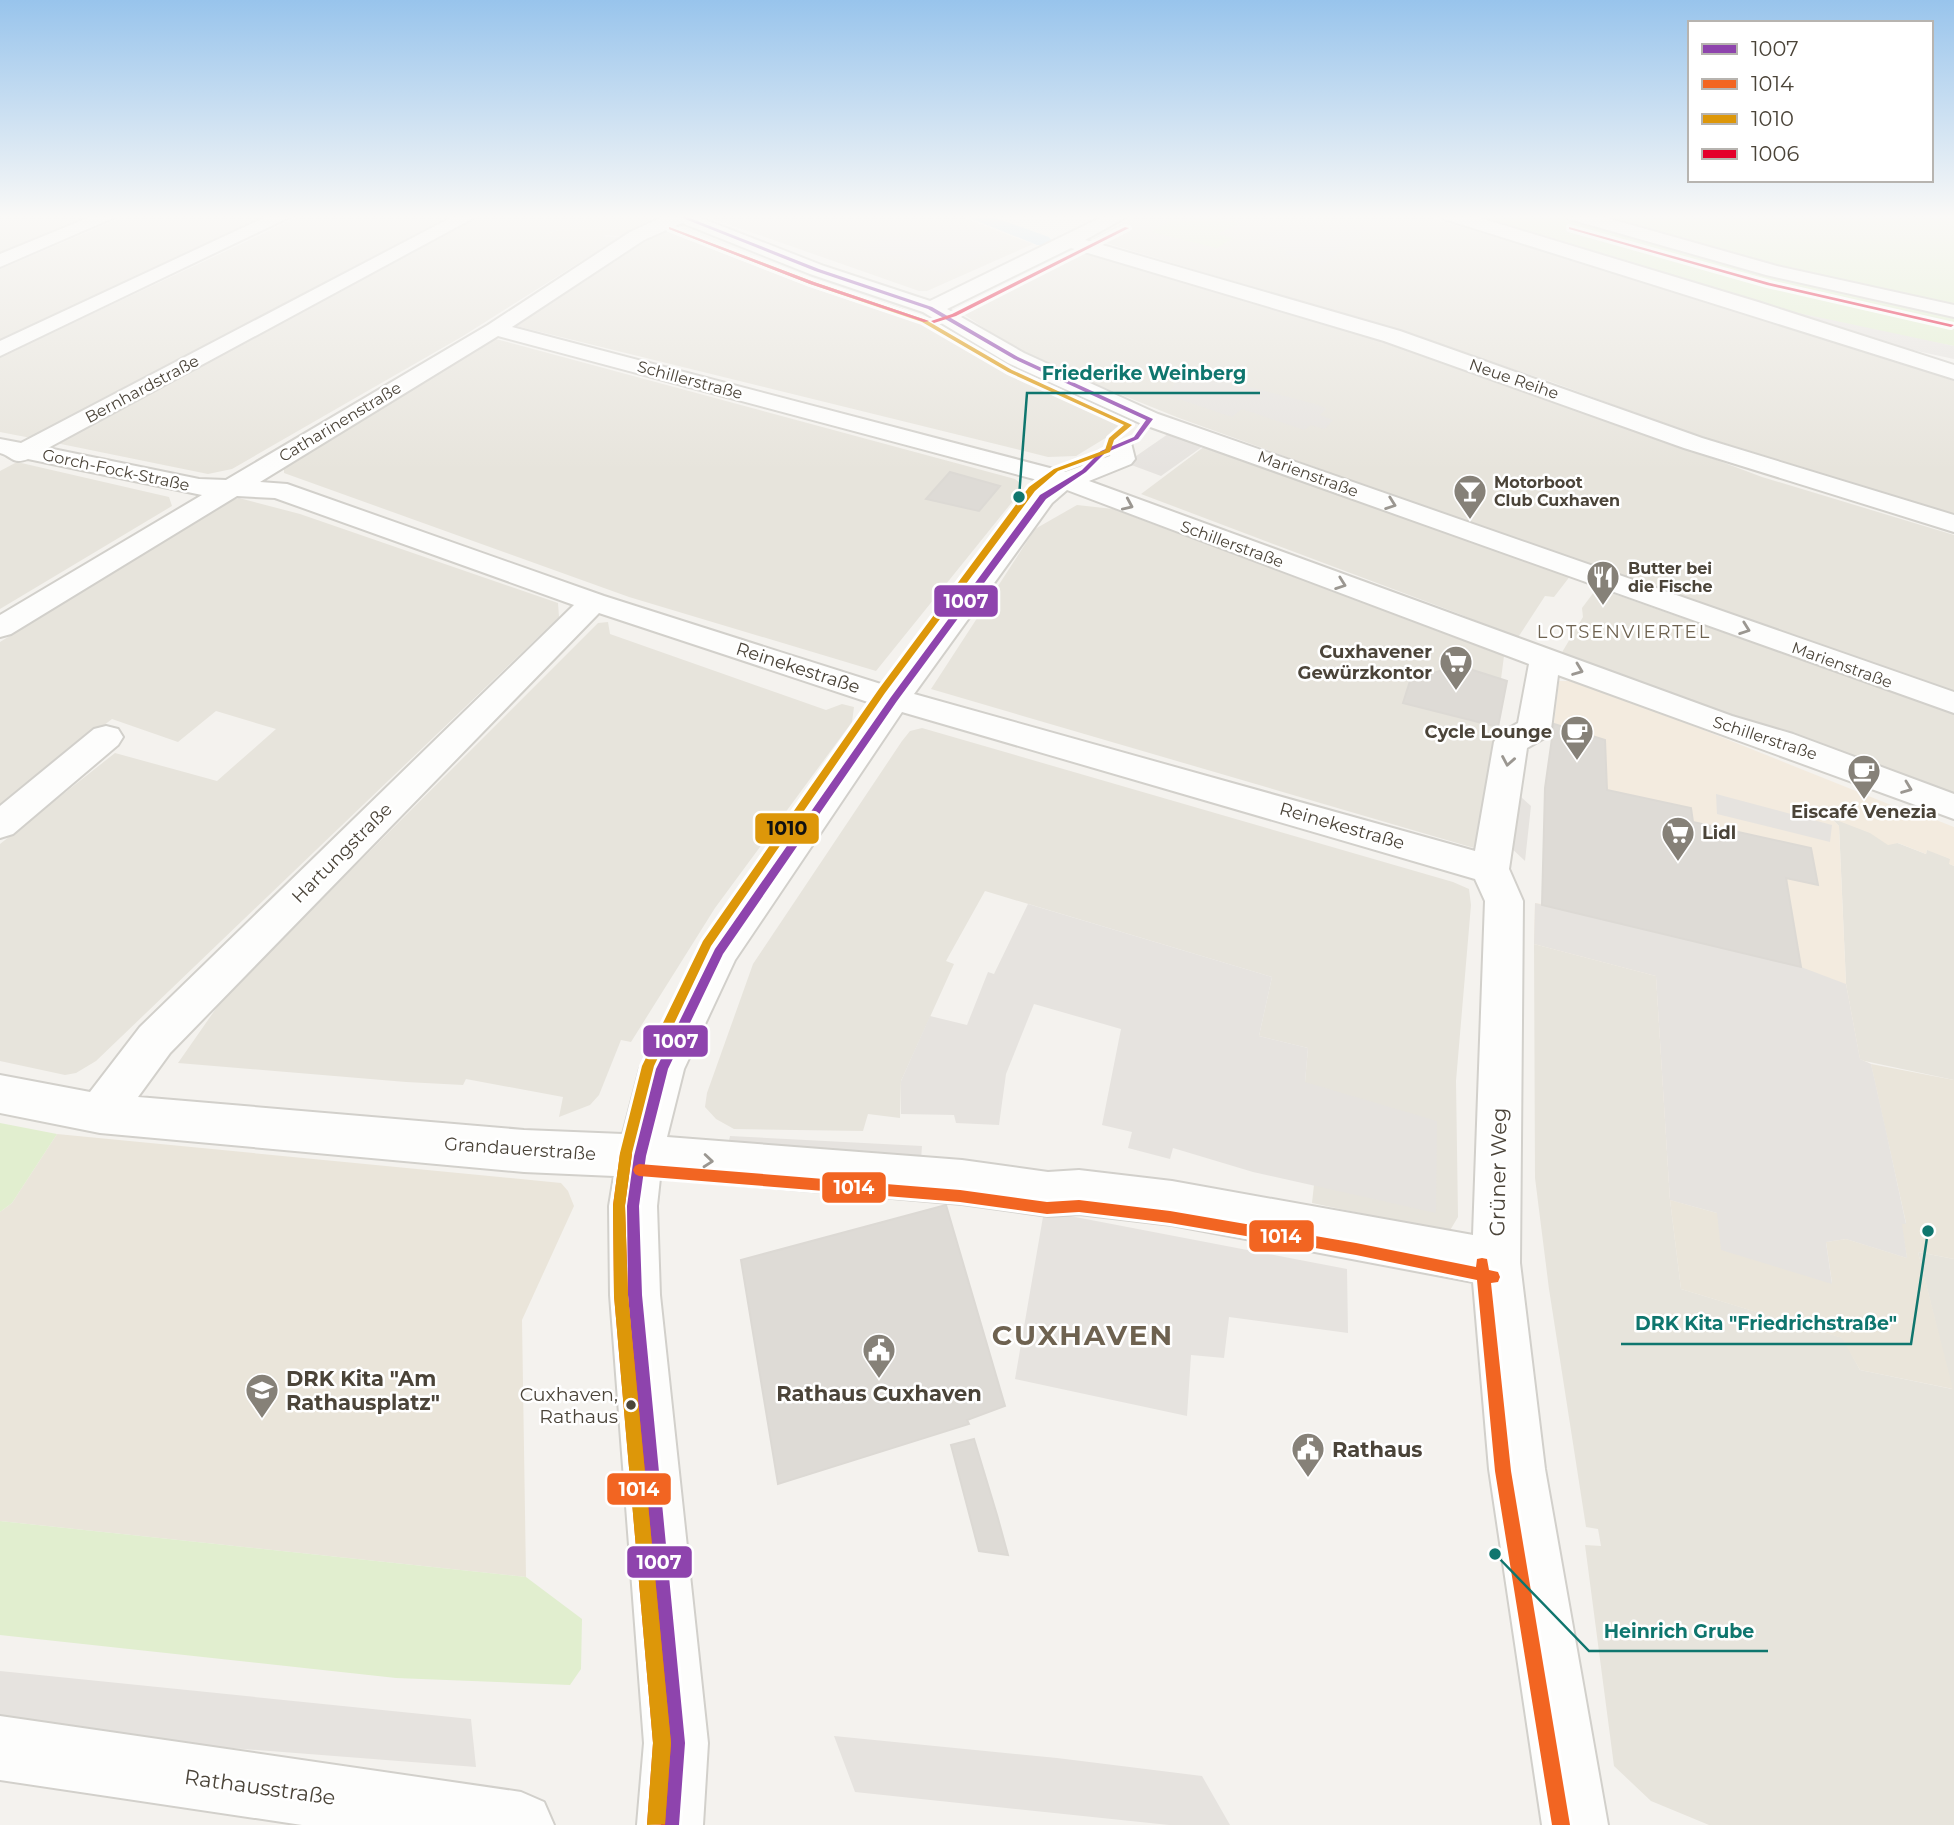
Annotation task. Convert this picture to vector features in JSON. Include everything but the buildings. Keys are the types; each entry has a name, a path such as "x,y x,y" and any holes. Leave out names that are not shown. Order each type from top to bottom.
{"street":[{"path":"0,349 104,300"},
{"name":"Bernhardstraße","path":"0,465 309,300"},
{"name":"Catharinenstraße","path":"0,628 539,300"},
{"name":"Marienstraße","path":"908,300 930,308 1016,358 1150,419 1954,703"},
{"path":"930,308 947,300"},
{"name":"Neue Reihe","path":"1270,300 1392,336 1693,443 1954,524"},
{"path":"1732,300 1954,372"},
{"path":"1905,300 1954,311"},
{"name":"Schillerstraße","path":"495,329 1074,476 1720,724 1781,742 1954,807"},
{"path":"670,1825 676,1743 635,1295 633,1206 640,1156 662,1069 719,952 894,699 1042,497 1074,476 1107,468 1122,459 1122,448 1142,433 1150,419"},
{"name":"Gorch-Fock-Straße","path":"0,446 200,487 232,487"},
{"name":"Reinekestraße","path":"232,487 278,490 594,602 894,699 1490,869"},
{"name":"Hartungstraße","path":"100,1113 155,1040 594,602"},
{"path":"1490,869 1511,742 1534,729 1545,658"},
{"path":"0,825 106,737"},
{"name":"Grüner Weg","path":"1490,869 1504,901 1496,1263 1517,1469 1575,1825"},
{"name":"Grandauerstraße","path":"0,1094 100,1113 550,1153 640,1156 962,1182 1048,1194 1079,1192 1172,1203 1359,1235 1496,1263"},
{"name":"Rathausstraße","path":"0,1748 521,1825"}],"shaded area":[{"path":"0,300 88,300 0,341"},
{"path":"121,300 291,300 31,438 0,432 0,357"},
{"path":"322,300 520,300 463,336 232,469 208,474 56,443"},
{"path":"552,300 878,300 902,308 1000,365 1113,413 1120,417 1122,428 1076,456 1048,457 512,325"},
{"path":"976,300 1251,300 1541,394 1762,477 1954,535 1954,698 1179,418 1075,376 1010,345 957,310"},
{"path":"1295,300 1717,301 1954,381 1954,517 1776,465 1552,382"},
{"path":"1789,311 1954,346 1954,359 1875,342 1786,316"},
{"path":"492,338 1015,479 1021,484 1021,491 876,671 629,597 284,473 284,467"},
{"path":"1184,370 1319,405 1326,409 1320,415 1333,420 1325,429 1311,425 1304,430 1242,409 1232,417 1167,395"},
{"path":"1171,432 1206,444 1161,476 1126,463"},
{"path":"1209,443 1571,575 1554,597 1545,596 1517,639 1462,615 1141,494"},
{"path":"17,462 169,497 172,506 0,609 0,471"},
{"path":"239,498 300,514 558,603 559,617 96,1061 76,1073 65,1075 0,1061 0,844 115,753 217,781 276,729 216,711 178,742 112,719 0,805 0,642 229,501"},
{"path":"1077,505 1113,509 1504,656 1501,679 1507,682 1474,848 931,689 1035,529"},
{"path":"1597,588 1954,714 1954,799 1561,654 1583,617 1582,608"},
{"path":"608,622 610,634 826,710 842,704 854,707 852,722 715,908 631,1042 621,1040 599,1095 590,1105 559,1117 563,1097 466,1079 463,1085 406,1082 178,1063 224,997 598,623"},
{"path":"1559,681 1572,681 1671,717 1906,811 1908,809 1954,827 1954,866 1949,864 1950,859 1927,850 1926,854 1898,843 1888,845 1870,833 1831,818 1839,826 1846,984 1860,1059 1871,1064 1886,1131 1907,1258 1846,1239 1826,1242 1670,1200 1656,976 1534,944 1535,903 1542,904 1548,774"},
{"path":"922,728 1453,882 1469,889 1471,905 1456,1081 1458,1217 1449,1232 1312,1203 1314,1185 1305,1082 1308,1048 1259,1036 1272,977 985,891 946,961 954,964 901,1081 900,1118 868,1114 863,1131 734,1129 716,1119 705,1107 707,1093 753,964 902,741 910,731"},
{"path":"1510,787 1531,806 1525,861 1508,845"},
{"path":"1716,794 1832,825 1830,842 1717,814"},
{"path":"1830,817 1926,854 1927,849 1951,859 1950,864 1954,866 1954,1080 1860,1060 1846,984 1839,826"},
{"path":"1535,903 1801,967 1846,984 1860,1059 1871,1064 1886,1131 1906,1224 1902,1224 1907,1258 1846,1239 1826,1242 1832,1284 1721,1250 1717,1213 1670,1200 1656,976 1534,944"},
{"path":"1028,904 1272,977 1259,1036 1308,1048 1305,1082 1437,1121 1436,1213 1253,1172 1173,1148 1170,1159 1128,1148 1132,1132 1102,1125 1121,1029 1034,1004 1006,1074 999,1125 956,1123 954,1115 901,1114 901,1081 930,1016 967,1025 988,972 994,974"},
{"path":"1534,944 1656,976 1670,1200 1681,1289 1843,1338 1860,1370 1952,1389 1918,1252 1954,1259 1954,1825 1709,1825 1651,1801 1614,1766 1585,1545 1601,1546 1598,1529 1586,1527 1549,1289 1535,1178"},
{"path":"1871,1064 1954,1080 1954,1259 1918,1252 1953,1389 1860,1370 1842,1338 1681,1289 1670,1200 1717,1213 1832,1283 1826,1242 1846,1239 1907,1258 1901,1223 1906,1223"},
{"name":"DRK Kita \"Am Rathausplatz\"","path":"57,1134 561,1183 568,1191 574,1206 522,1320 526,1577 0,1521 0,1212 12,1203"},
{"path":"730,1136 922,1146 921,1160 727,1149"},
{"path":"1044,1211 1347,1269 1348,1333 1229,1317 1224,1358 1191,1355 1187,1416 1015,1379"},
{"path":"0,1671 471,1719 476,1767 0,1730"},
{"path":"834,1736 1057,1758 1202,1776 1230,1825 1169,1825 855,1792"}],"green space":[{"path":"1737,300 1883,300 1954,316 1954,346 1786,315"},
{"path":"1936,300 1954,300 1954,304"},
{"path":"0,1123 57,1134 12,1203 0,1212"},
{"path":"0,1521 526,1577 582,1619 581,1669 570,1685 396,1678 0,1635"}],"transit line":[{"name":"1010","path":"656,1824 662,1743 621,1296 619,1206 626,1153 648,1066 707,944 882,691 1032,489 1056,470 1108,451 1111,439 1129,425 1010,371 924,321 863,300"},
{"name":"1006","path":"864,300 926,321"},
{"name":"1007","path":"907,300 930,308 1016,358 1150,419"},
{"name":"1006","path":"934,321 954,315 983,300"},
{"name":"1006","path":"1841,300 1951,325"},
{"name":"1007","path":"670,1825 676,1743 635,1295 633,1206 640,1156 662,1069 719,952 894,699 1043,497 1084,471 1103,452 1136,438 1150,419"},
{"name":"1014","path":"626,1154 619,1205 621,1295 662,1743 656,1824"},
{"name":"1014","path":"639,1170 960,1196 1047,1208 1079,1206 1170,1217 1356,1249 1493,1277"},
{"name":"1014","path":"1482,1264 1503,1471 1561,1825"}],"place":[{"name":"Friederike Weinberg","path":"1019,497"},
{"name":"Motorboot Club Cuxhaven","path":"1470,521"},
{"name":"Butter bei die Fische","path":"1603,607"},
{"name":"Cuxhavener Gewürzkontor","path":"1456,692"},
{"name":"Cycle Lounge","path":"1577,762"},
{"name":"Eiscafé Venezia","path":"1864,801"},
{"name":"Lidl","path":"1678,863"},
{"name":"DRK Kita \"Friedrichstraße\"","path":"1928,1231"},
{"name":"Rathaus Cuxhaven","path":"879,1380"},
{"name":"Cuxhaven, Rathaus","path":"631,1405"},
{"name":"DRK Kita \"Am Rathausplatz\"","path":"262,1420"},
{"name":"Rathaus","path":"1308,1479"},
{"name":"Heinrich Grube","path":"1495,1554"}],"district":[{"name":"LOTSENVIERTEL","path":"1624,632"},
{"name":"CUXHAVEN","path":"1083,1335"}]}
